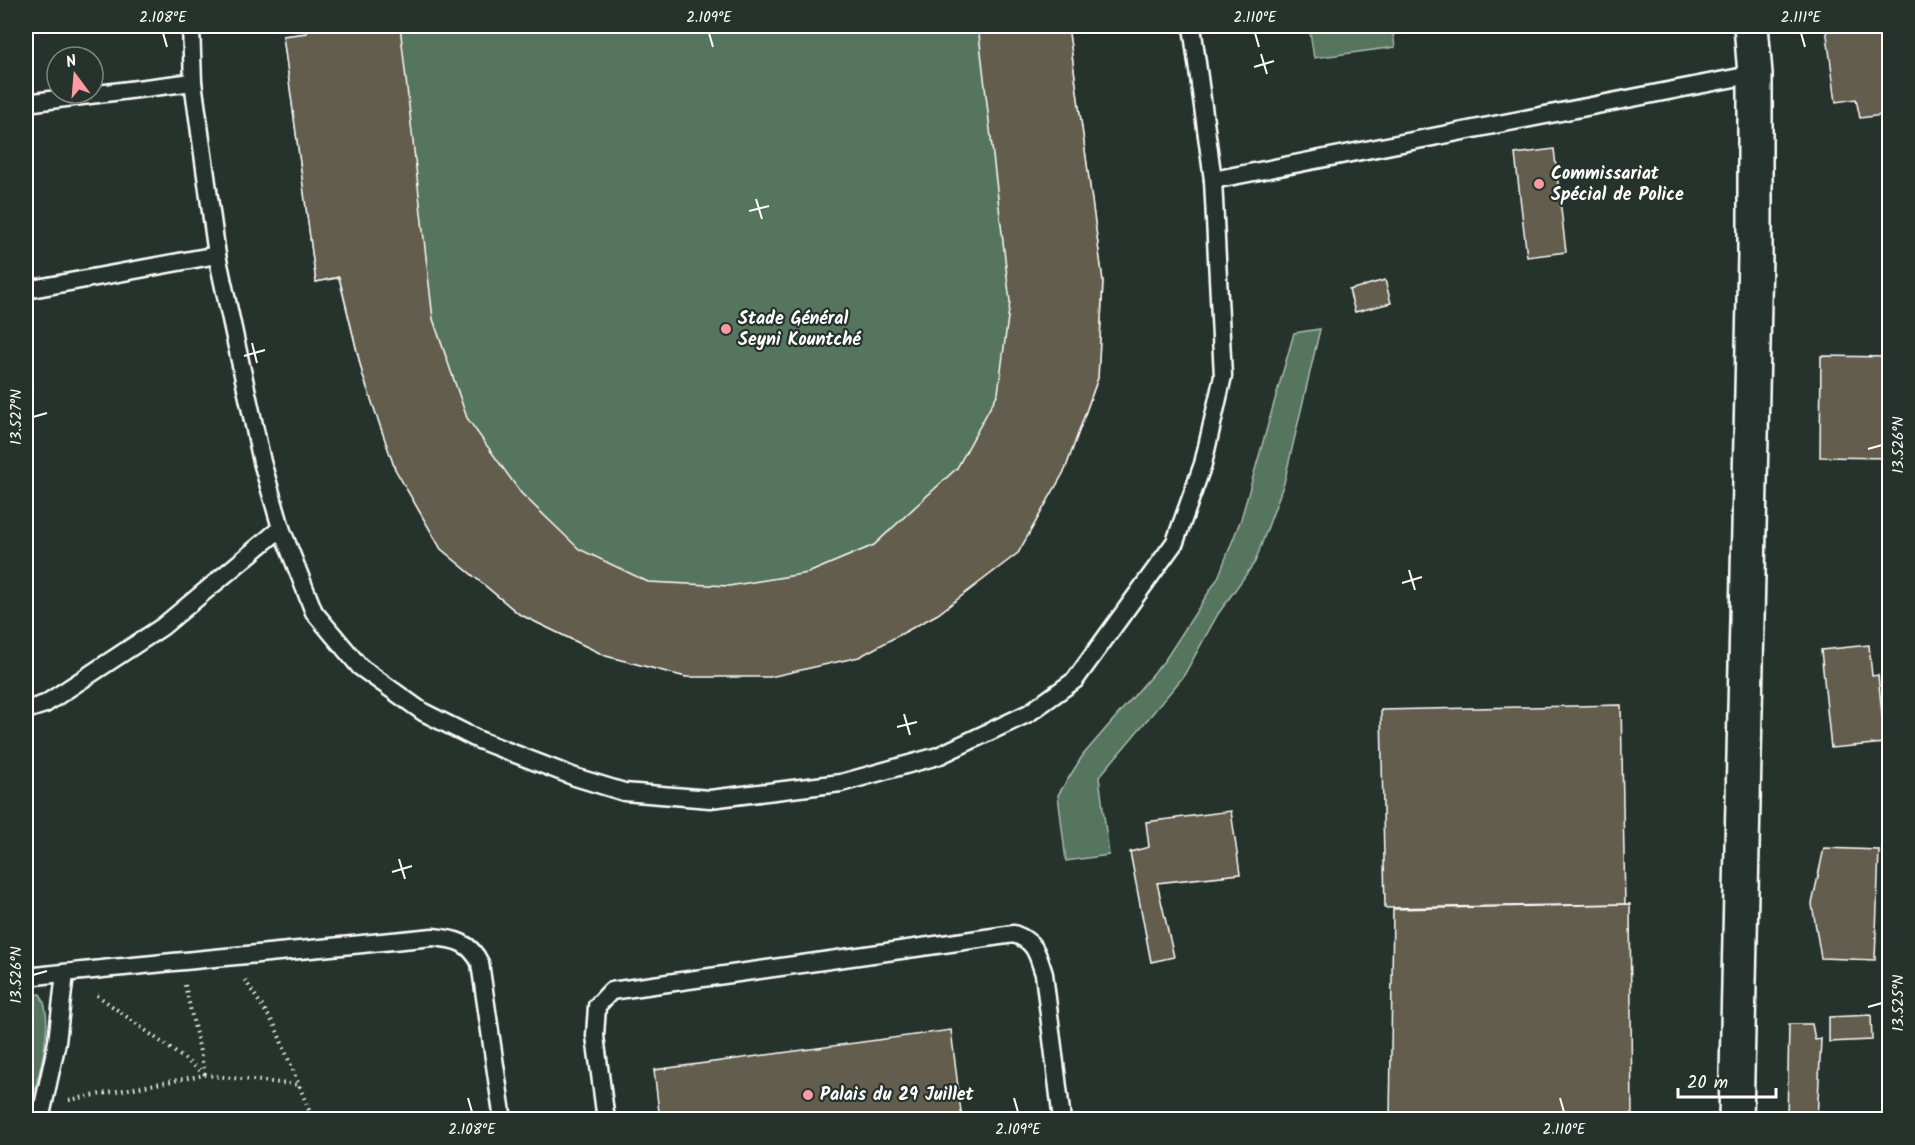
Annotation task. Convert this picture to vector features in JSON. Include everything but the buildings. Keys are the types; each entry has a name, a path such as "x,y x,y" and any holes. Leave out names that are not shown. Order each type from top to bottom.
{"street":[{"path":"1736,1119 1754,267 1755,74 1751,26"}],"lane":[{"path":"191,26 193,82 217,255 262,462 281,528 314,612 360,667 423,712 479,740 575,777 624,792 710,799 841,783 938,756 1029,713 1075,680 1175,542 1203,464 1223,376 1213,180 1192,26"},
{"path":"1213,180 1755,74"},
{"path":"26,103 193,82"},
{"path":"26,290 217,255"},
{"path":"26,710 45,704 162,627 281,528"},
{"path":"606,1119 595,1036 597,1006 611,992 1014,934 1028,939 1037,951 1044,974 1062,1119"},
{"path":"26,977 179,959 231,957 433,937 457,939 473,949 480,963 503,1119"},
{"path":"41,1112 57,1042 65,972"}],"path":[{"path":"231,957 275,1026 313,1119"},
{"path":"179,959 205,1075"},
{"path":"65,972 205,1075"},
{"path":"41,1112 205,1075 299,1085"}],"green space":[{"name":"Stade Général Seyni Kountché","path":"306,26 1068,26 1103,281 1098,378 1065,470 1018,553 686,677 606,656 519,614 441,549 395,469 363,376 339,278 316,282 283,36 307,33"},
{"path":"1309,26 1392,26 1395,47 1314,58"},
{"path":"1320,329 1284,483 1255,562 1218,614 1183,677 1099,777 1109,855 1066,861 1058,795 1083,755 1165,660 1218,578 1241,519 1294,333"},
{"path":"40,994 45,1006 46,1038 26,1119 26,996"}],"place":[{"name":"Commissariat Spécial de Police","path":"1539,184"},
{"name":"Stade Général Seyni Kountché","path":"726,329"},
{"name":"Palais du 29 Juillet","path":"808,1095"}]}
